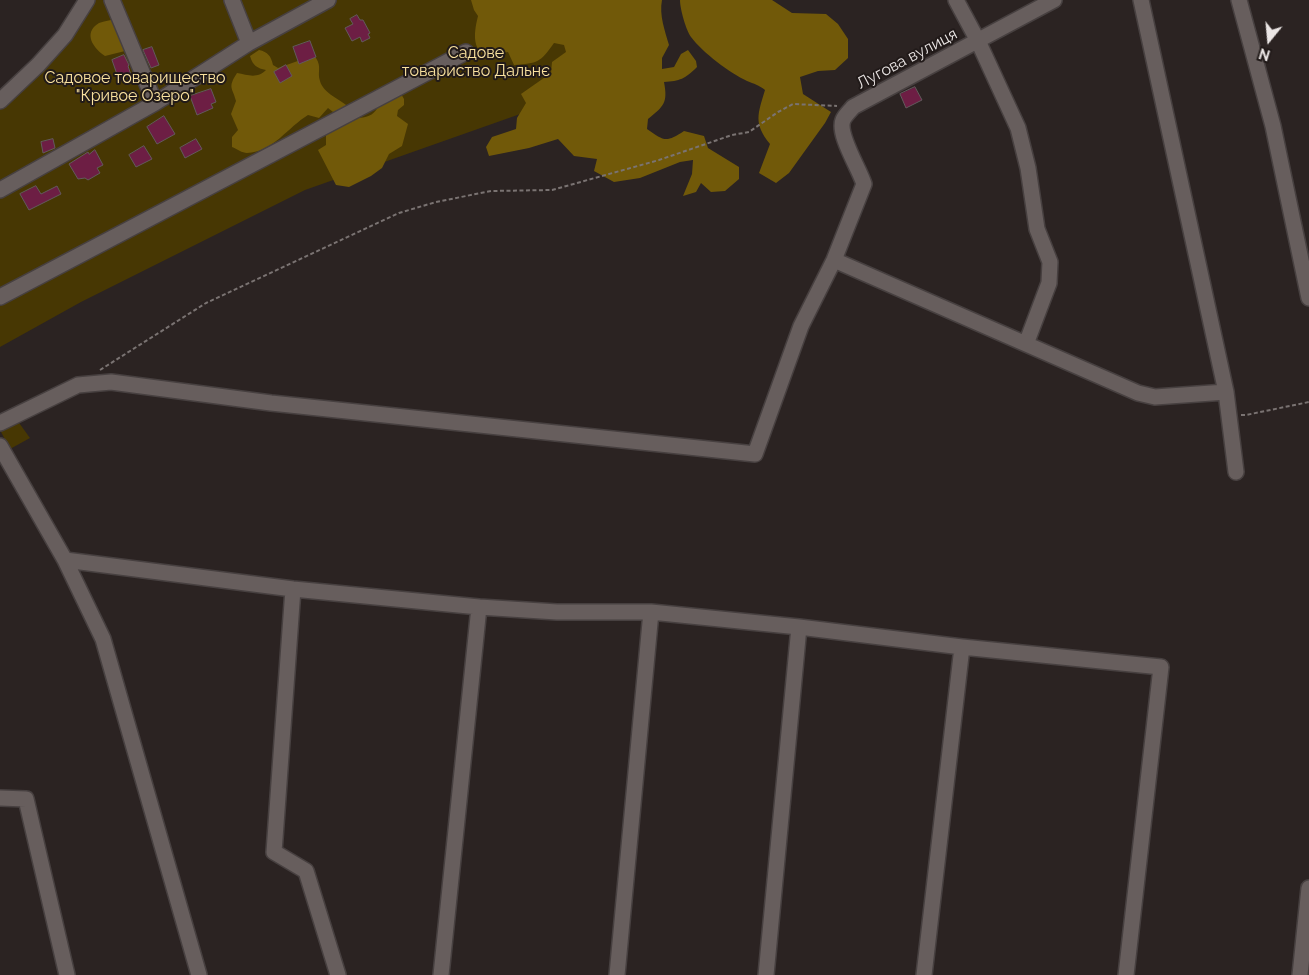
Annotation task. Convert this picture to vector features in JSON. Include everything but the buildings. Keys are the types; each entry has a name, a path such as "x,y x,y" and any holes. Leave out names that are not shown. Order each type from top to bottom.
{"street":[{"path":"0,101 38,65 65,35 87,0"},
{"path":"112,0 155,102"},
{"path":"232,0 250,43"},
{"path":"0,190 155,102 250,43 328,0"},
{"path":"956,0 978,41 1018,128 1028,168 1037,229 1050,262 1049,283 1026,344"},
{"name":"Лугова вулиця","path":"853,107 1054,0"},
{"path":"1141,0 1226,392 1236,472"},
{"path":"1239,0 1273,126 1309,298"},
{"path":"0,297 466,52"},
{"path":"0,423 78,385 111,382 271,403 755,454 801,326 834,260 864,184 842,134 843,120 853,107"},
{"path":"834,260 1138,393 1155,397 1226,392"},
{"path":"0,446 65,560 103,639 198,975"},
{"path":"65,560 293,588 479,607 557,612 651,612 1161,667 1126,975"},
{"path":"293,588 274,852 306,871 338,975"},
{"path":"441,975 479,607"},
{"path":"617,975 651,612"},
{"path":"766,975 799,627"},
{"path":"924,975 962,647"},
{"path":"0,798 26,799 67,975"},
{"path":"1300,975 1309,888"}],"path":[{"path":"78,385 109,363 206,303 399,213 436,202 491,191 552,190 592,179 659,160 732,134 749,132 793,104 853,107"},
{"path":"1229,415 1246,416 1309,402"}],"green space":[{"path":"87,0 547,0 608,83 305,190 81,302 0,347 0,101"},
{"path":"17,420 30,438 10,449 0,430"}],"shaded area":[{"path":"471,0 662,0 662,17 669,45 662,58 662,69 674,67 681,54 688,50 696,61 697,67 682,79 664,82 664,104 648,119 647,129 665,139 669,139 684,131 704,136 708,148 739,167 739,179 725,191 711,192 701,183 696,192 683,196 692,174 693,160 680,162 640,178 614,182 594,171 597,159 574,156 558,139 529,148 489,156 486,147 492,137 516,129 517,118 526,103 521,94 551,73 552,62 566,52 564,45 554,43 538,61 514,65 508,52 495,55 482,53 476,45 475,33 478,16"},
{"path":"680,0 772,0 792,13 826,14 838,24 848,39 848,58 835,70 818,71 800,77 803,94 831,112 789,173 776,183 759,173 770,144 761,130 758,118 765,90 725,68 696,43 687,30"},
{"path":"116,19 125,51 105,56 94,45 91,31 99,23"},
{"path":"259,50 269,55 273,65 278,68 309,57 316,58 319,64 319,78 322,85 328,93 350,108 351,116 359,118 371,115 379,104 400,92 404,99 404,105 398,110 397,116 408,124 402,146 389,154 382,168 349,187 336,185 318,150 326,145 326,131 333,112 328,108 319,118 308,115 272,144 256,152 241,152 232,147 232,137 238,130 231,114 236,101 231,85 237,73 259,75 266,70 252,62 250,56"}],"park label":[{"name":"Садове товариство Дальнє","path":"476,62"},
{"name":"Садовое товарищество \"Кривое Озеро\"","path":"135,87"}]}
